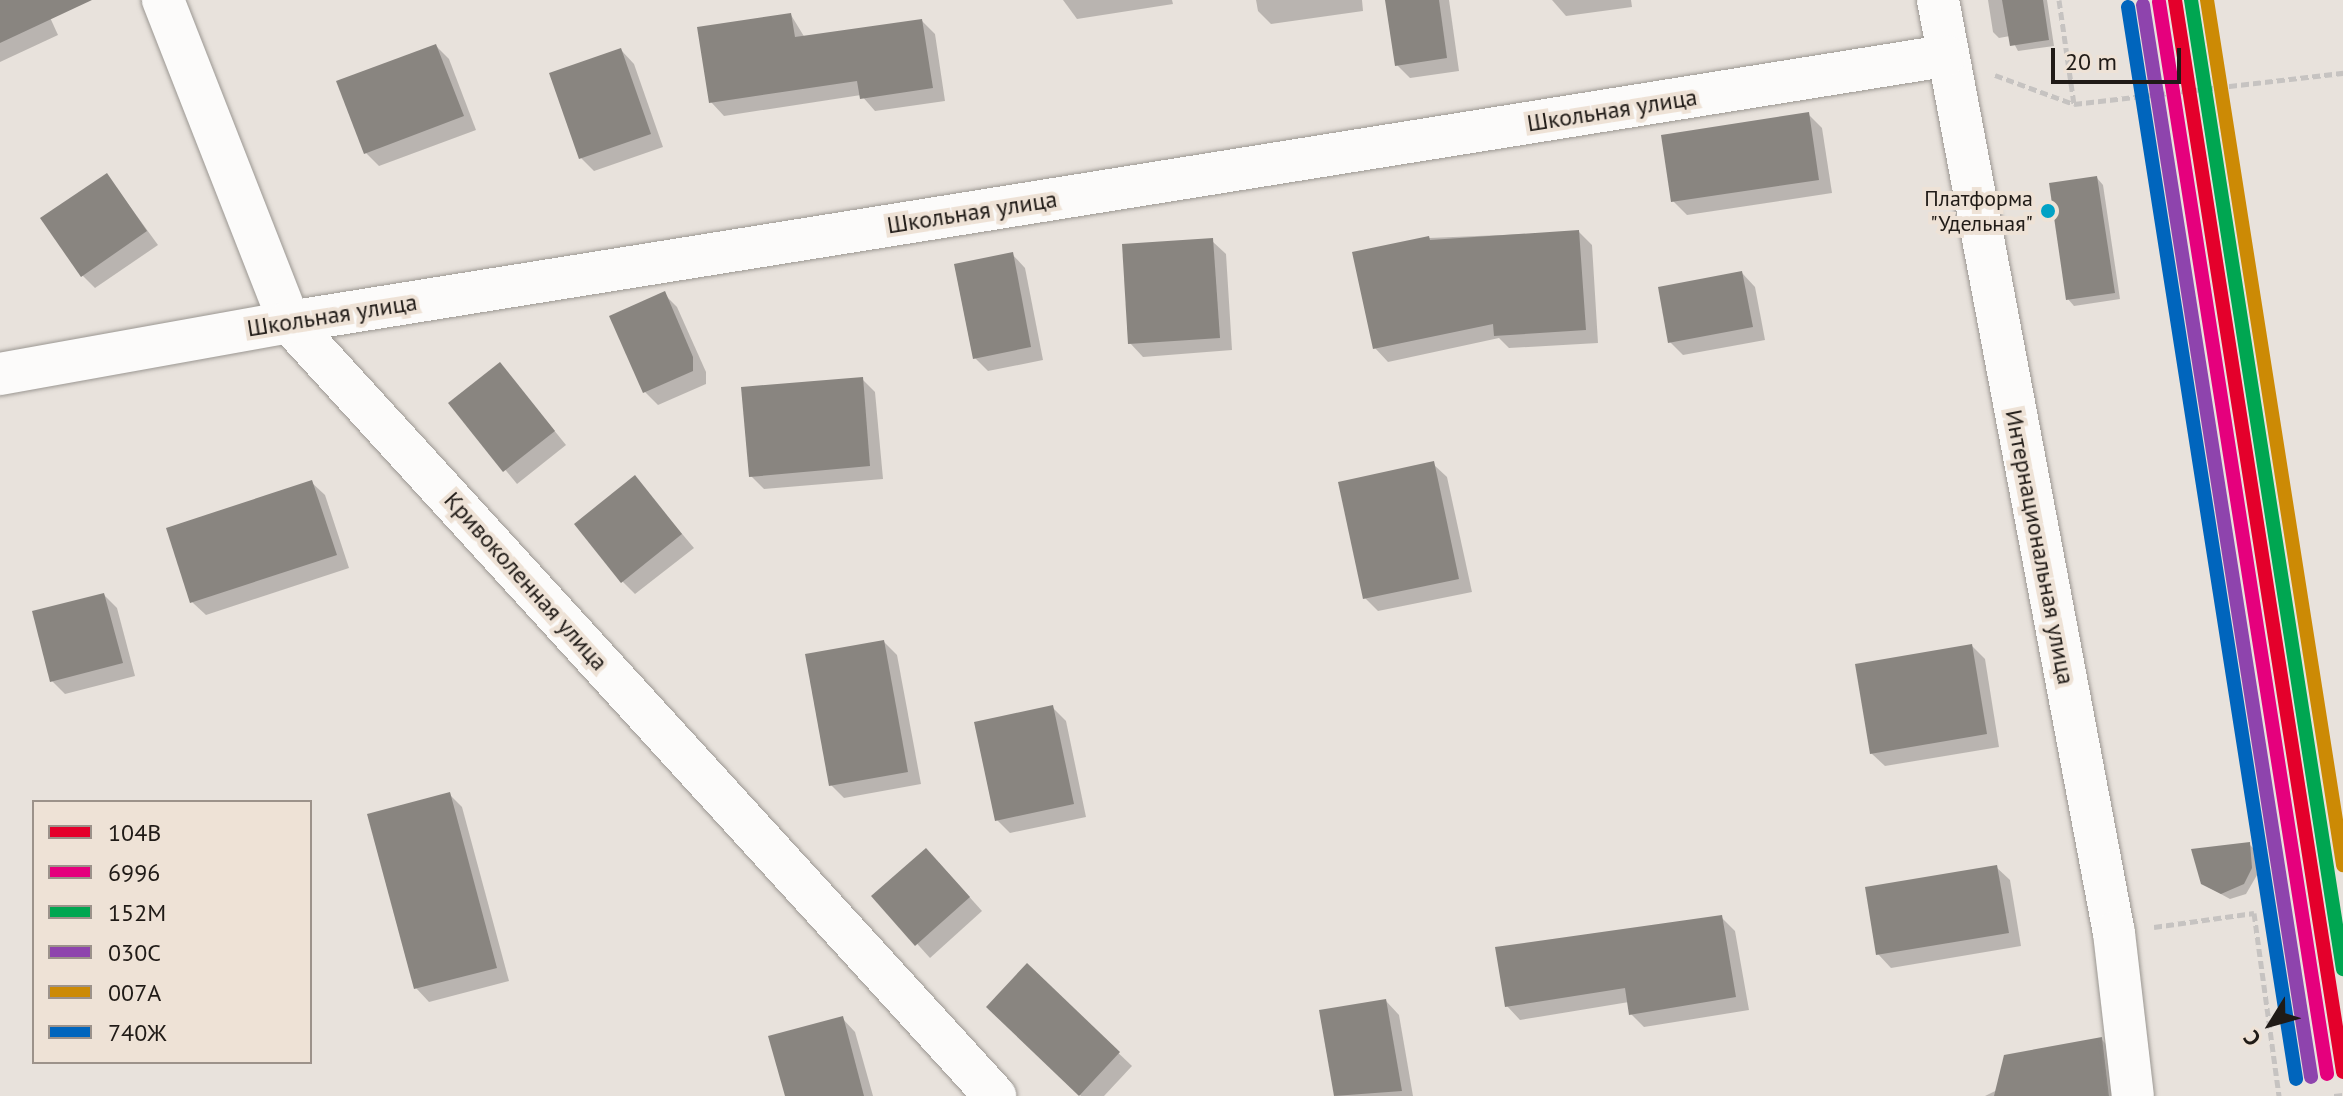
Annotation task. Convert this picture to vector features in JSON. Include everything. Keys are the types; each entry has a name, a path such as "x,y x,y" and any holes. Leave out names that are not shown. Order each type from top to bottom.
{"street":[{"name":"Кривоколенная улица","path":"163,0 289,322 995,1096"},
{"name":"Интернациональная улица","path":"1938,0 1945,56 2114,933 2133,1096"},
{"name":"Школьная улица","path":"0,374 289,322 1945,56"}],"path":[{"path":"2059,0 2074,104"},
{"path":"1945,56 2074,104 2343,73"},
{"path":"2114,933 2254,913 2279,1096"},
{"path":"2334,1096 2343,1095"}],"building":[{"path":"0,0 92,0 0,43"},
{"path":"1385,0 1439,0 1447,58 1395,66"},
{"path":"2002,0 2043,0 2049,40 2010,46"},
{"path":"791,13 795,37 922,19 933,88 860,99 857,81 709,103 697,27"},
{"path":"436,44 464,116 364,154 336,81"},
{"path":"621,48 651,134 579,159 549,73"},
{"path":"1809,112 1819,180 1671,202 1661,135"},
{"path":"107,173 147,231 81,277 40,218"},
{"path":"2097,176 2115,293 2066,300 2049,183"},
{"path":"1579,230 1586,330 1494,336 1493,324 1373,349 1352,252 1429,236 1430,240"},
{"path":"1213,238 1220,338 1128,344 1122,244"},
{"path":"1013,252 1031,347 973,359 954,264"},
{"path":"1742,271 1753,327 1668,343 1658,287"},
{"path":"665,291 693,357 693,371 643,393 609,316"},
{"path":"500,362 555,431 503,472 448,403"},
{"path":"863,377 870,466 749,477 741,387"},
{"path":"1434,461 1459,579 1363,599 1338,482"},
{"path":"635,475 682,534 621,583 574,524"},
{"path":"312,480 337,555 190,603 166,528"},
{"path":"104,593 123,663 50,682 32,611"},
{"path":"884,640 908,772 829,786 805,654"},
{"path":"1972,644 1987,734 1870,754 1855,664"},
{"path":"1053,705 1074,804 995,821 974,722"},
{"path":"450,792 497,968 414,989 367,814"},
{"path":"2250,842 2252,868 2244,884 2221,894 2201,884 2191,849"},
{"path":"926,848 970,897 915,946 871,896"},
{"path":"1997,865 2009,933 1876,955 1865,887"},
{"path":"1722,915 1736,997 1629,1015 1625,988 1505,1007 1495,947"},
{"path":"1027,963 1120,1052 1079,1096 986,1007"},
{"path":"1386,999 1402,1091 1334,1096 1319,1010"},
{"path":"843,1016 864,1096 785,1096 768,1036"},
{"path":"2102,1037 2109,1096 1994,1096 2004,1055"}],"transit line":[{"name":"104В","path":"2175,0 2343,1072"},
{"name":"152М","path":"2191,0 2343,969"},
{"name":"007А","path":"2207,0 2343,865"},
{"name":"6996","path":"2159,2 2327,1074"},
{"name":"030C","path":"2143,5 2311,1077"},
{"name":"740Ж","path":"2128,7 2296,1079"}],"place":[{"name":"Платформа \"Удельная\"","path":"2048,211"}]}
